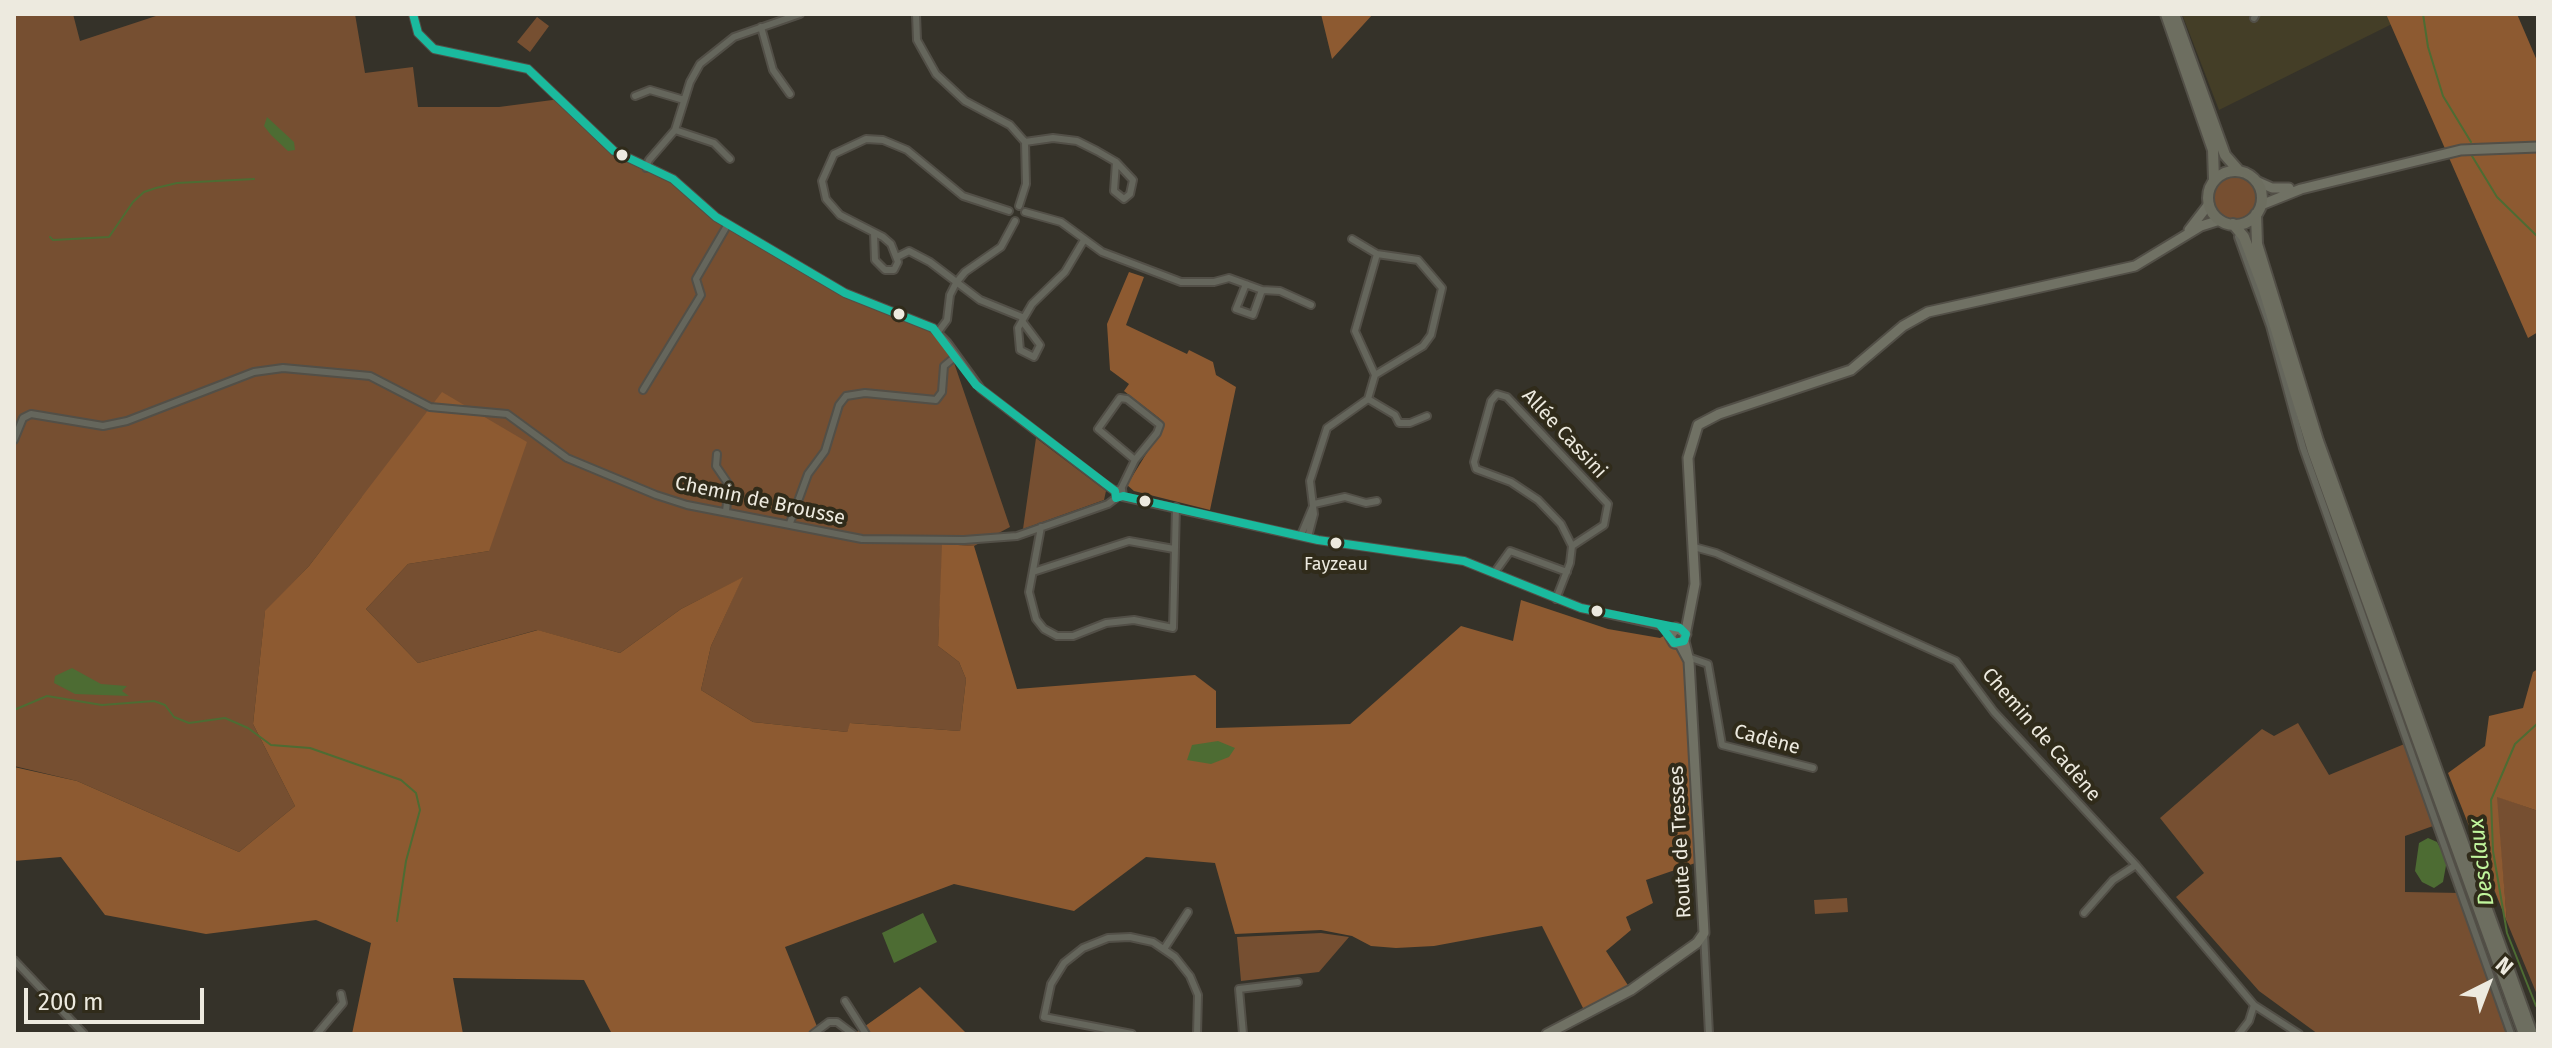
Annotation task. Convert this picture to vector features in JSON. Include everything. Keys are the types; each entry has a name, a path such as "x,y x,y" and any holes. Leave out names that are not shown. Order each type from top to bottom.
{"main road":[{"path":"2166,14 2213,150 2214,180 2209,204 2220,220 2233,224 2246,222 2258,209"},
{"path":"2174,14 2225,155 2239,171 2256,181 2257,244 2318,441 2532,1034"},
{"path":"2214,180 2225,172 2239,171"},
{"path":"2233,224 2244,237 2264,290 2313,451 2524,1034"}],"street":[{"path":"413,14 418,33 429,46 445,53 513,63 528,69 610,148 677,182 703,207 728,224 845,293 938,332 981,389 1119,493 1304,536 1464,561 1590,611 1660,625 1679,635 1689,619 1695,584 1688,458 1698,425 1719,414 1851,370 1903,326 1928,312 2135,266 2205,224 2220,220"},
{"path":"646,168 675,130 692,76 705,59 734,37 800,14"},
{"path":"916,14 917,40 936,74 965,101 1010,125 1025,142 1026,184 1019,206 1009,211"},
{"path":"761,27 773,70 790,94"},
{"path":"635,96 650,90 684,100"},
{"path":"675,130 714,143 730,159"},
{"path":"1025,142 1053,138 1077,141 1116,162 1133,180 1130,194 1124,199 1114,191 1116,162"},
{"path":"874,233 879,266 894,270 897,257 891,244 874,233 832,208 822,181 834,154 850,143 866,139 883,140 907,150 963,196 1009,211 1015,221"},
{"path":"2258,209 2301,189 2461,150 2538,147"},
{"path":"2256,181 2272,188 2301,189"},
{"path":"2179,240 2209,204"},
{"path":"1019,206 1025,212 1061,222 1084,240 1122,261 1181,282 1214,282 1229,278 1262,290 1280,291 1311,305"},
{"path":"938,332 947,320 950,295 956,283 965,272 1001,247 1015,221 1022,219 1025,212"},
{"path":"648,388 701,295 697,277 728,224"},
{"path":"2238,237 2270,326 2303,448 2511,1034"},
{"path":"1352,239 1377,254 1418,260 1440,282 1443,295 1428,341 1375,375"},
{"path":"897,257 909,251 980,300 1022,319 1040,345 1034,357 1024,355 1016,341 1022,319 1065,272 1084,240"},
{"path":"1304,536 1314,504 1309,486 1327,428 1368,399 1375,375 1355,331 1377,254"},
{"path":"1246,284 1236,309 1253,315 1262,290"},
{"path":"790,523 808,474 825,451 839,405 846,396 865,393 936,400 942,392 944,366 956,356"},
{"name":"Chemin de Brousse","path":"14,440 23,418 31,414 103,426 127,421 254,372 283,368 370,376 430,407 507,414 567,458 656,495 687,505 862,539 992,539 1041,527 1119,493"},
{"name":"Allée Cassini","path":"1497,394 1507,397 1608,504 1604,525 1572,546 1561,524 1538,500 1511,482 1476,469 1474,462 1487,415 1491,401 1497,394"},
{"path":"1119,493 1135,460 1160,425 1127,399 1120,398 1098,429 1135,460"},
{"path":"1368,399 1395,415 1399,423 1410,423 1427,416"},
{"path":"717,454 716,466 729,485 726,511"},
{"path":"1314,504 1345,497 1366,503 1377,501"},
{"path":"1041,527 1029,592 1036,619 1057,636 1073,636 1119,621 1173,628 1176,507"},
{"path":"1033,572 1129,541 1174,549"},
{"path":"1556,599 1567,572 1572,546"},
{"name":"Chemin de Cadène","path":"1694,547 1716,553 1956,661 1994,712 2136,865 2254,1005 2299,1034"},
{"path":"1495,572 1510,551 1567,572"},
{"name":"Route de Tresses","path":"1547,1034 1631,990 1697,943 1704,933 1688,657 1679,635"},
{"name":"Cadène","path":"1688,657 1708,664 1722,745 1813,768"},
{"path":"2084,913 2113,880 2136,865"},
{"path":"1164,949 1188,912"},
{"path":"1704,933 1709,1034"},
{"path":"1132,1034 1044,1017 1051,984 1064,963 1083,948 1108,938 1130,937 1153,942 1164,949 1190,976 1198,995 1197,1034"},
{"path":"14,960 84,1034"},
{"path":"1243,1034 1239,989 1298,982"},
{"path":"317,1034 343,1003 341,994"},
{"path":"845,1001 866,1034"},
{"path":"2239,1034 2249,1021 2254,1005"},
{"path":"813,1034 829,1022 837,1022 853,1034"}],"shaded area":[{"path":"14,14 73,14 80,41 162,14 355,14 365,73 413,67 418,107 499,107 560,99 607,145 665,175 703,207 845,293 919,321 947,342 1010,527 974,546 943,544 938,646 959,662 966,679 960,731 851,723 847,732 753,722 701,690 711,646 742,578 681,609 620,653 537,630 418,663 366,609 408,564 489,551 362,497 309,566 265,612 253,724 295,806 239,852 77,781 14,766"},
{"path":"1321,14 1373,14 1332,59"},
{"path":"2182,14 2393,14 2396,22 2219,110"},
{"path":"2386,14 2517,14 2538,63 2538,332 2528,338"},
{"path":"537,17 549,26 530,52 517,42"},
{"path":"267,117 294,142 295,150 288,151 271,135 264,126"},
{"path":"2235,175 2250,182 2257,197 2250,212 2235,219 2220,212 2213,197 2220,182"},
{"path":"1129,272 1144,277 1126,325 1187,354 1189,350 1213,362 1216,375 1236,387 1210,510 1134,491 1127,485 1164,425 1124,391 1129,384 1110,370 1107,324"},
{"path":"442,392 527,442 489,551 408,564 366,609 418,663 538,630 620,653 681,609 743,577 711,646 701,690 753,722 847,732 850,723 960,731 966,679 959,662 938,646 942,544 974,546 1017,689 1195,675 1216,691 1216,728 1350,724 1461,626 1513,641 1521,600 1608,629 1660,638 1671,632 1687,653 1701,861 1646,880 1653,903 1626,917 1631,930 1606,951 1631,990 1584,1010 1542,926 1434,946 1396,948 1371,946 1352,936 1321,930 1235,934 1215,863 1146,857 1074,911 954,884 785,947 820,1034 612,1034 584,980 453,978 463,1034 352,1034 371,943 316,920 206,934 105,915 61,857 14,861 14,767 77,781 239,852 295,806 253,724 265,611 309,566"},
{"path":"1036,438 1106,491 1104,500 1023,529"},
{"path":"72,668 101,684 127,686 122,691 129,696 75,694 54,683 55,676"},
{"path":"2538,669 2538,811 2497,797 2507,922 2448,773 2485,746 2489,716 2523,708 2533,672"},
{"path":"2298,723 2329,775 2419,738 2447,821 2405,836 2405,892 2461,893 2506,1034 2318,1034 2259,991 2176,897 2204,873 2160,818 2262,729 2274,736"},
{"path":"1218,741 1235,748 1229,757 1211,764 1187,760 1192,745"},
{"path":"2496,796 2538,811 2538,997 2507,922"},
{"path":"2428,838 2437,842 2447,860 2443,882 2434,888 2422,882 2415,871 2419,843"},
{"path":"1847,898 1848,912 1815,914 1814,900"},
{"path":"923,913 937,942 894,963 882,933"},
{"path":"1321,933 1349,937 1319,972 1241,981 1237,937"},
{"path":"920,987 967,1034 854,1034"}],"waterway":[{"name":"Desclaux","path":"2423,14 2428,47 2443,96 2471,142"},
{"name":"Desclaux","path":"2472,156 2497,197 2538,237"},
{"path":"50,237 53,240 109,237 133,202 144,192 156,188 177,183 254,179"},
{"path":"14,710 47,696 102,705 154,701 165,705 174,717 189,723 225,718 248,728 271,745 310,748 401,780 416,793 420,810 406,861 397,921"},
{"name":"Desclaux","path":"2536,1006 2507,933 2493,851 2491,800 2515,744 2538,723"}],"transit line":[{"path":"413,14 418,33 434,49 528,69 614,151 673,179 716,217 845,293 933,328 976,385 1115,491 1116,498 1123,496 1318,540 1464,561 1581,608 1680,628 1686,634 1684,641 1674,643 1660,625"}],"place":[{"name":"Fayzeau","path":"1336,543"}]}
